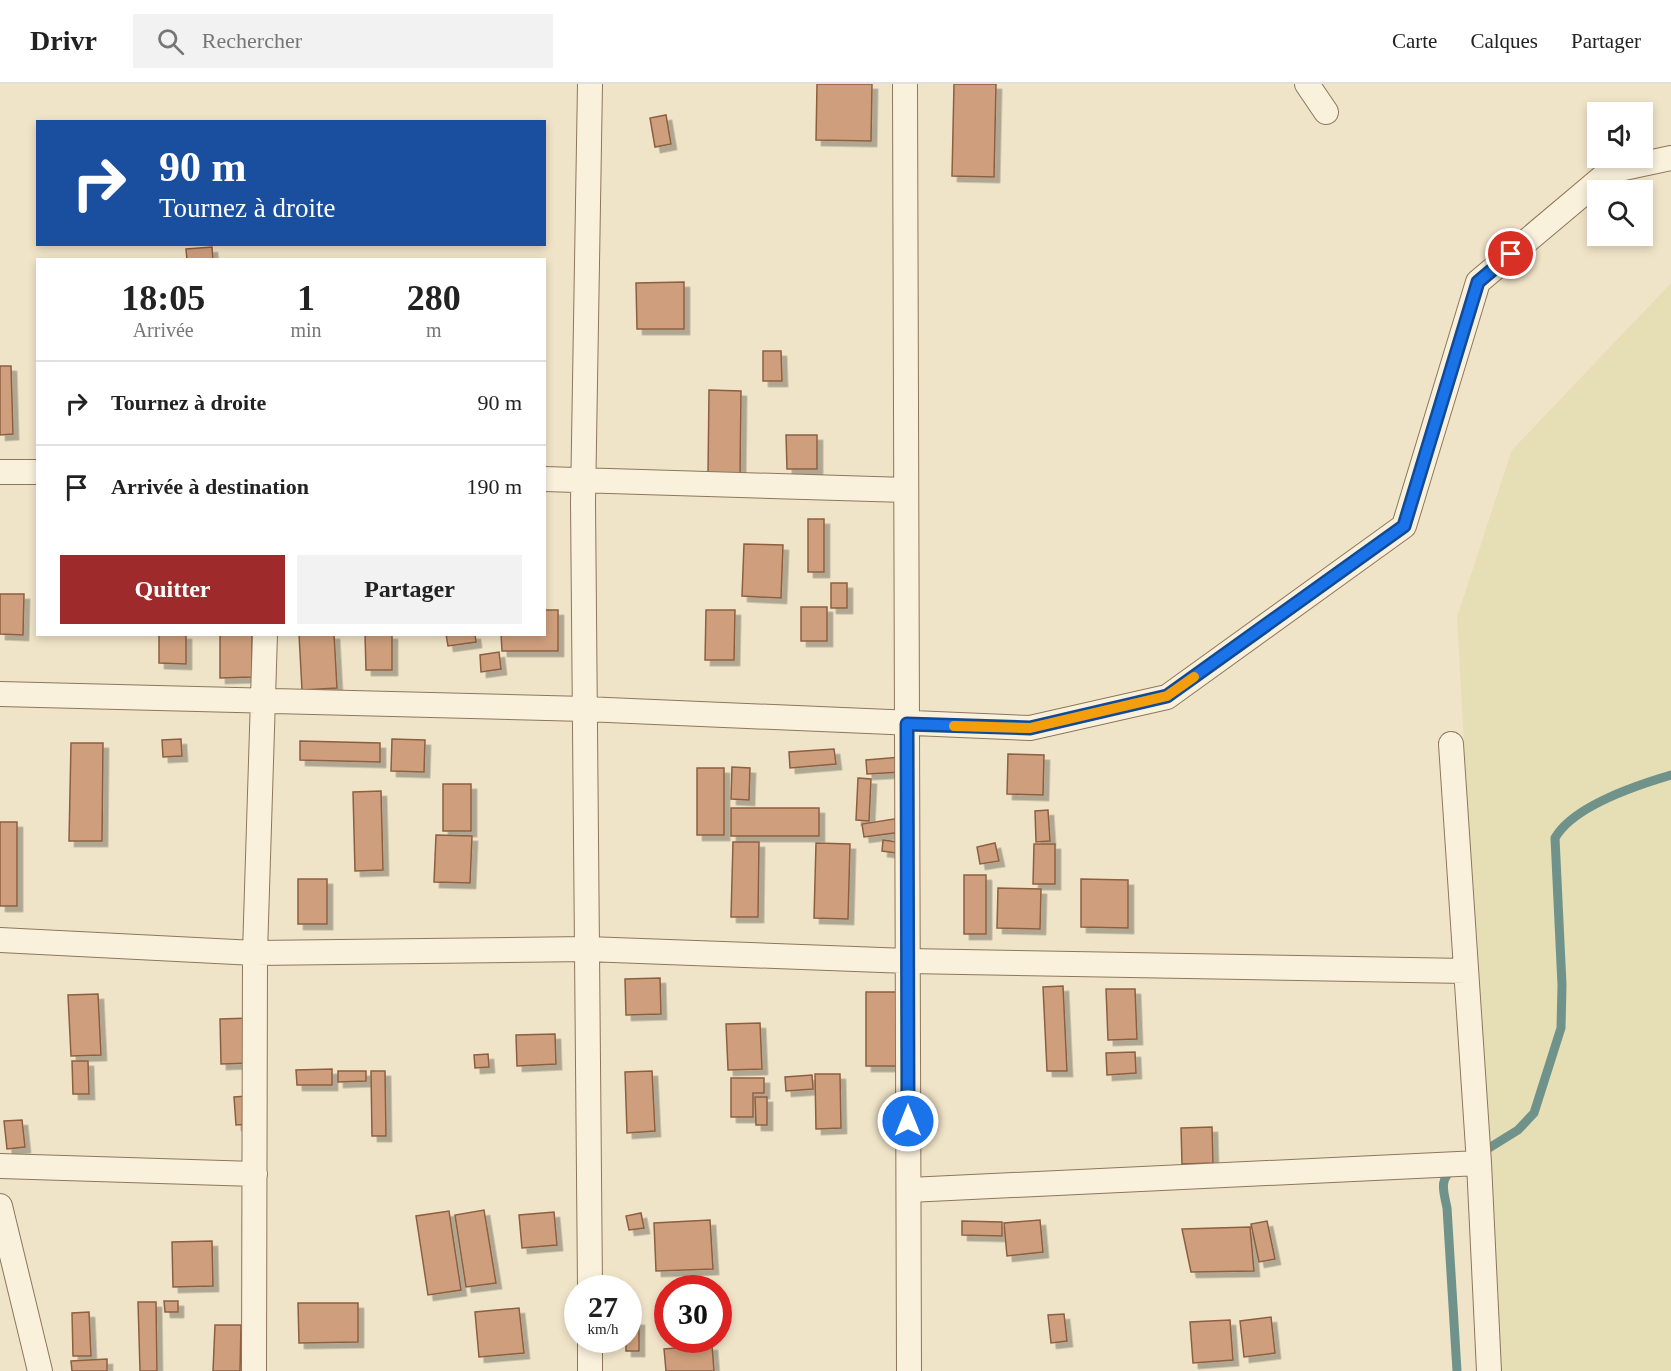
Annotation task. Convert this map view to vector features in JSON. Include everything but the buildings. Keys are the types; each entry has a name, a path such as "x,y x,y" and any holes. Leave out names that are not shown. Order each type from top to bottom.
{"street":[{"path":"590,84 584,481 590,1275"},
{"path":"905,84 909,1371"},
{"path":"1307,84 1326,112"},
{"path":"0,694 585,709 1030,728 1167,696 1404,526 1478,282 1610,171 1671,158"},
{"path":"0,472 36,472"},
{"path":"546,479 906,490"},
{"path":"254,1371 255,953 265,636"},
{"path":"1451,744 1479,1163 1489,1371"},
{"path":"0,940 255,953 587,949 908,961 1466,971"},
{"path":"909,1190 1479,1163"},
{"path":"0,1166 255,1174"},
{"path":"0,1206 40,1371"},
{"path":"590,1353 590,1371"}],"shaded area":[{"path":"1671,283 1671,1371 1499,1371 1457,617 1512,450"}],"waterway":[{"path":"1481,1153 1518,1130 1534,1113 1561,1028 1562,985 1555,838 1576,816 1607,798 1671,775"},
{"path":"1454,1169 1446,1177 1443,1186 1447,1208 1457,1371"}],"slow traffic":[{"path":"954,726 1030,728 1167,696 1194,677"}],"route":[{"path":"908,1121 907,724 1030,728 1167,696 1404,526 1478,282 1511,254"}]}
